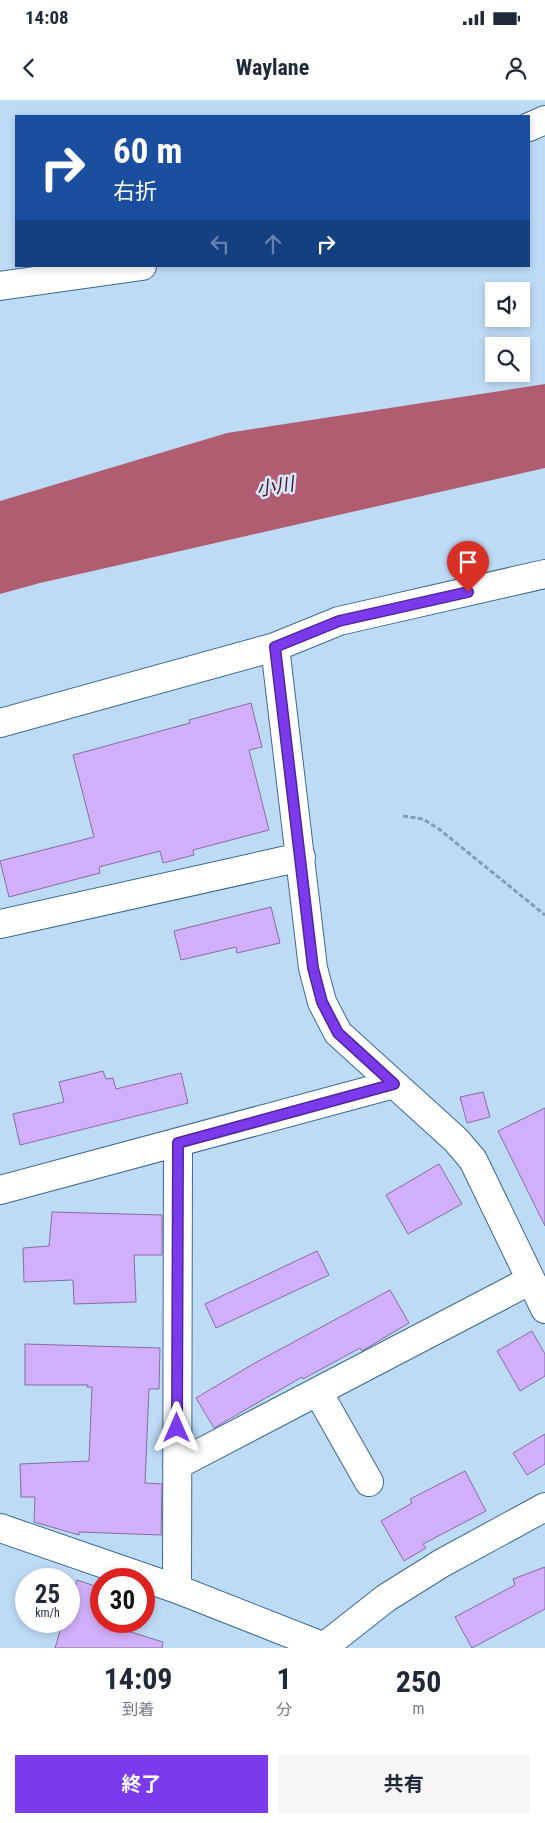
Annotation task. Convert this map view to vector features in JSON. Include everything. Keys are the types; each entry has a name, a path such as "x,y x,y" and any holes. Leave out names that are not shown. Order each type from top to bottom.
{"street":[{"path":"530,127 545,120"},
{"path":"0,286 135,267"},
{"path":"0,723 275,647 339,621 545,574"},
{"path":"275,647 313,968 322,1002 338,1033 456,1140 473,1160 545,1307"},
{"path":"0,924 301,857"},
{"path":"0,1190 394,1084"},
{"path":"178,1143 178,1590"},
{"path":"177,1466 531,1280"},
{"path":"318,1392 369,1482"},
{"path":"0,1528 178,1590 326,1647 386,1598 442,1563 545,1507"}],"path":[{"path":"403,816 423,819 439,829 545,915"}],"water":[{"name":"小川","path":"545,384 545,468 40,583 0,594 0,501 227,433"}],"building":[{"path":"251,703 262,747 249,750 269,830 193,850 194,855 163,863 160,851 99,867 100,873 9,897 0,861 94,837 73,755 190,723 189,720"},
{"path":"271,907 280,943 237,953 236,947 181,960 174,931"},
{"path":"103,1071 106,1079 113,1078 116,1089 181,1073 188,1103 20,1145 13,1114 64,1102 59,1082"},
{"path":"483,1092 490,1117 467,1123 460,1097"},
{"path":"545,1108 545,1226 498,1131"},
{"path":"439,1164 462,1204 408,1234 386,1195"},
{"path":"52,1212 162,1215 162,1255 134,1255 136,1302 74,1304 73,1280 24,1282 23,1248 49,1246"},
{"path":"317,1251 329,1275 216,1328 205,1304"},
{"path":"390,1290 409,1323 362,1351 360,1348 303,1379 302,1377 214,1428 196,1398 253,1364"},
{"path":"532,1331 545,1354 545,1376 520,1391 497,1351"},
{"path":"25,1344 160,1348 159,1389 149,1389 145,1483 162,1484 161,1535 79,1532 79,1535 34,1522 35,1497 21,1497 20,1464 89,1461 92,1387 87,1387 88,1385 25,1385"},
{"path":"545,1434 545,1464 527,1475 513,1453"},
{"path":"465,1471 486,1511 423,1544 426,1548 404,1561 381,1521 412,1503 410,1499"},
{"path":"545,1567 545,1609 472,1648 455,1617 515,1585 513,1579"},
{"path":"80,1581 90,1584 90,1633 134,1633 163,1642 162,1648 55,1648 59,1633 80,1633"}],"route":[{"path":"177,1428 178,1143 394,1084 338,1033 322,1002 313,968 275,647 339,621 468,592"}]}
